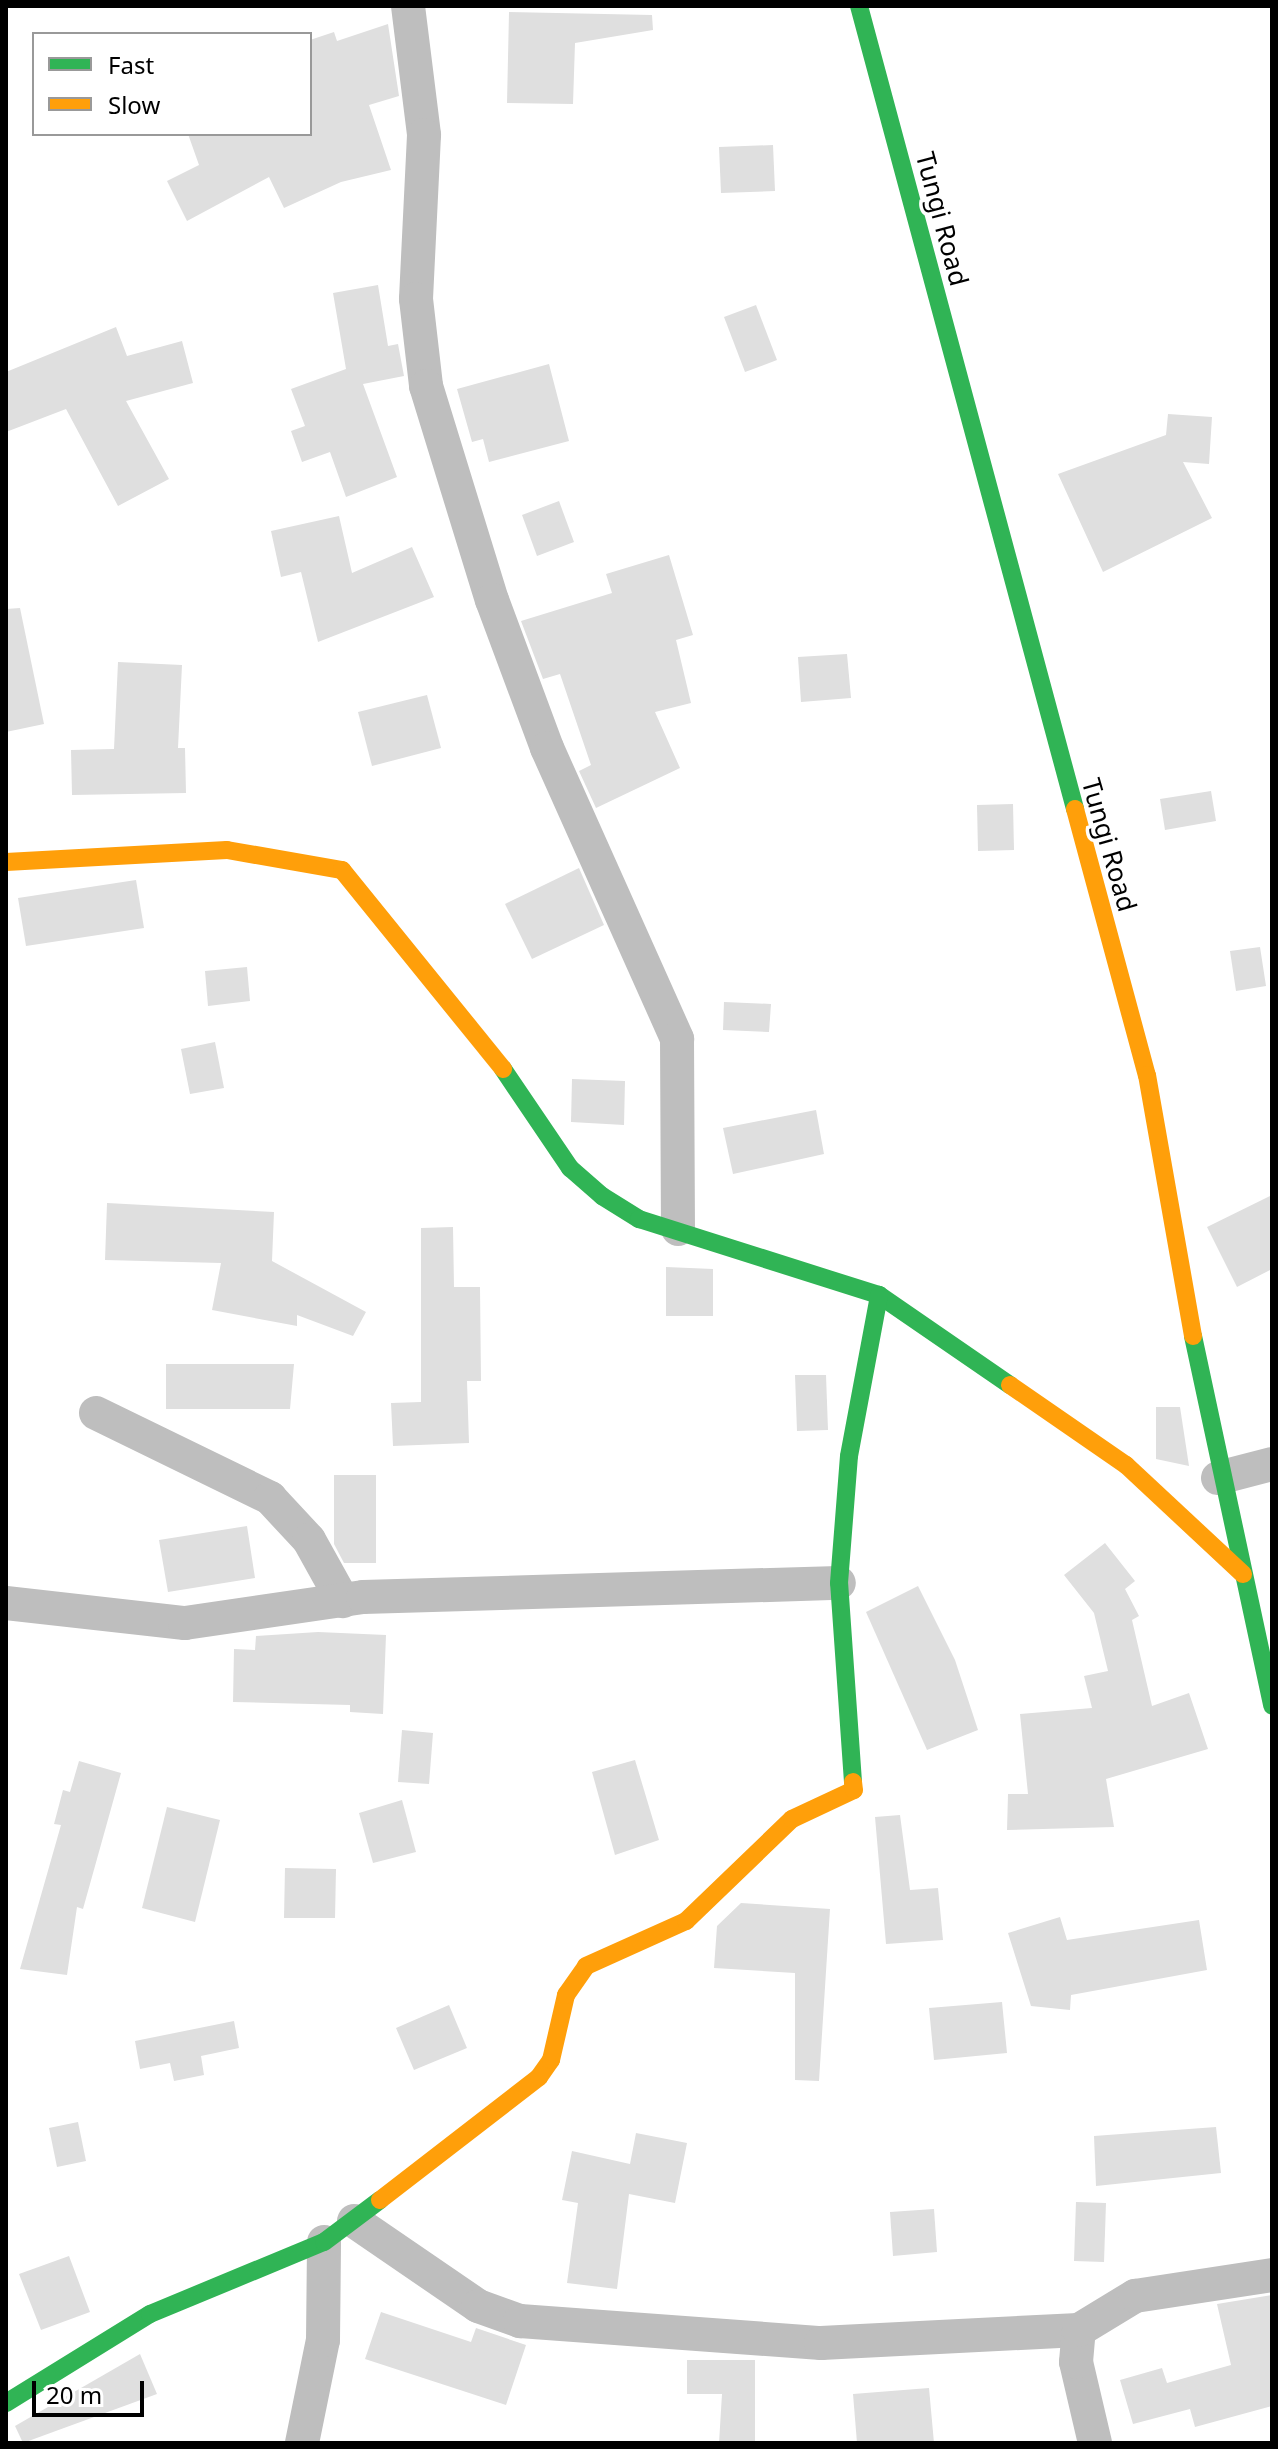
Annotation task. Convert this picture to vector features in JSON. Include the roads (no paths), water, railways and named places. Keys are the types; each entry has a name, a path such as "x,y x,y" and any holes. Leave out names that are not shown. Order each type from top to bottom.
{"street":[{"path":"408,6 424,135 416,299 426,386 492,600 547,748 677,1039 678,1229"},
{"name":"Tungi Road","path":"859,6 1147,1075 1218,1478 1244,1574 1272,1706"},
{"path":"6,862 227,850 342,870 477,1031 570,1168 639,1219 879,1295 1126,1465 1244,1574"},
{"path":"6,2403 150,2314 324,2242 354,2221 539,2077 551,2060 566,1995 586,1966 686,1921 792,1819 854,1790 839,1583 849,1456 879,1295"},
{"path":"96,1413 270,1498 309,1540 343,1601"},
{"path":"1218,1478 1272,1464"},
{"path":"6,1603 185,1623 343,1601 839,1583"},
{"path":"354,2221 478,2306 520,2321 821,2343 1079,2330 1135,2296 1272,2275"},
{"path":"302,2443 323,2340 324,2242"},
{"path":"1079,2330 1076,2362 1095,2443"}]}
